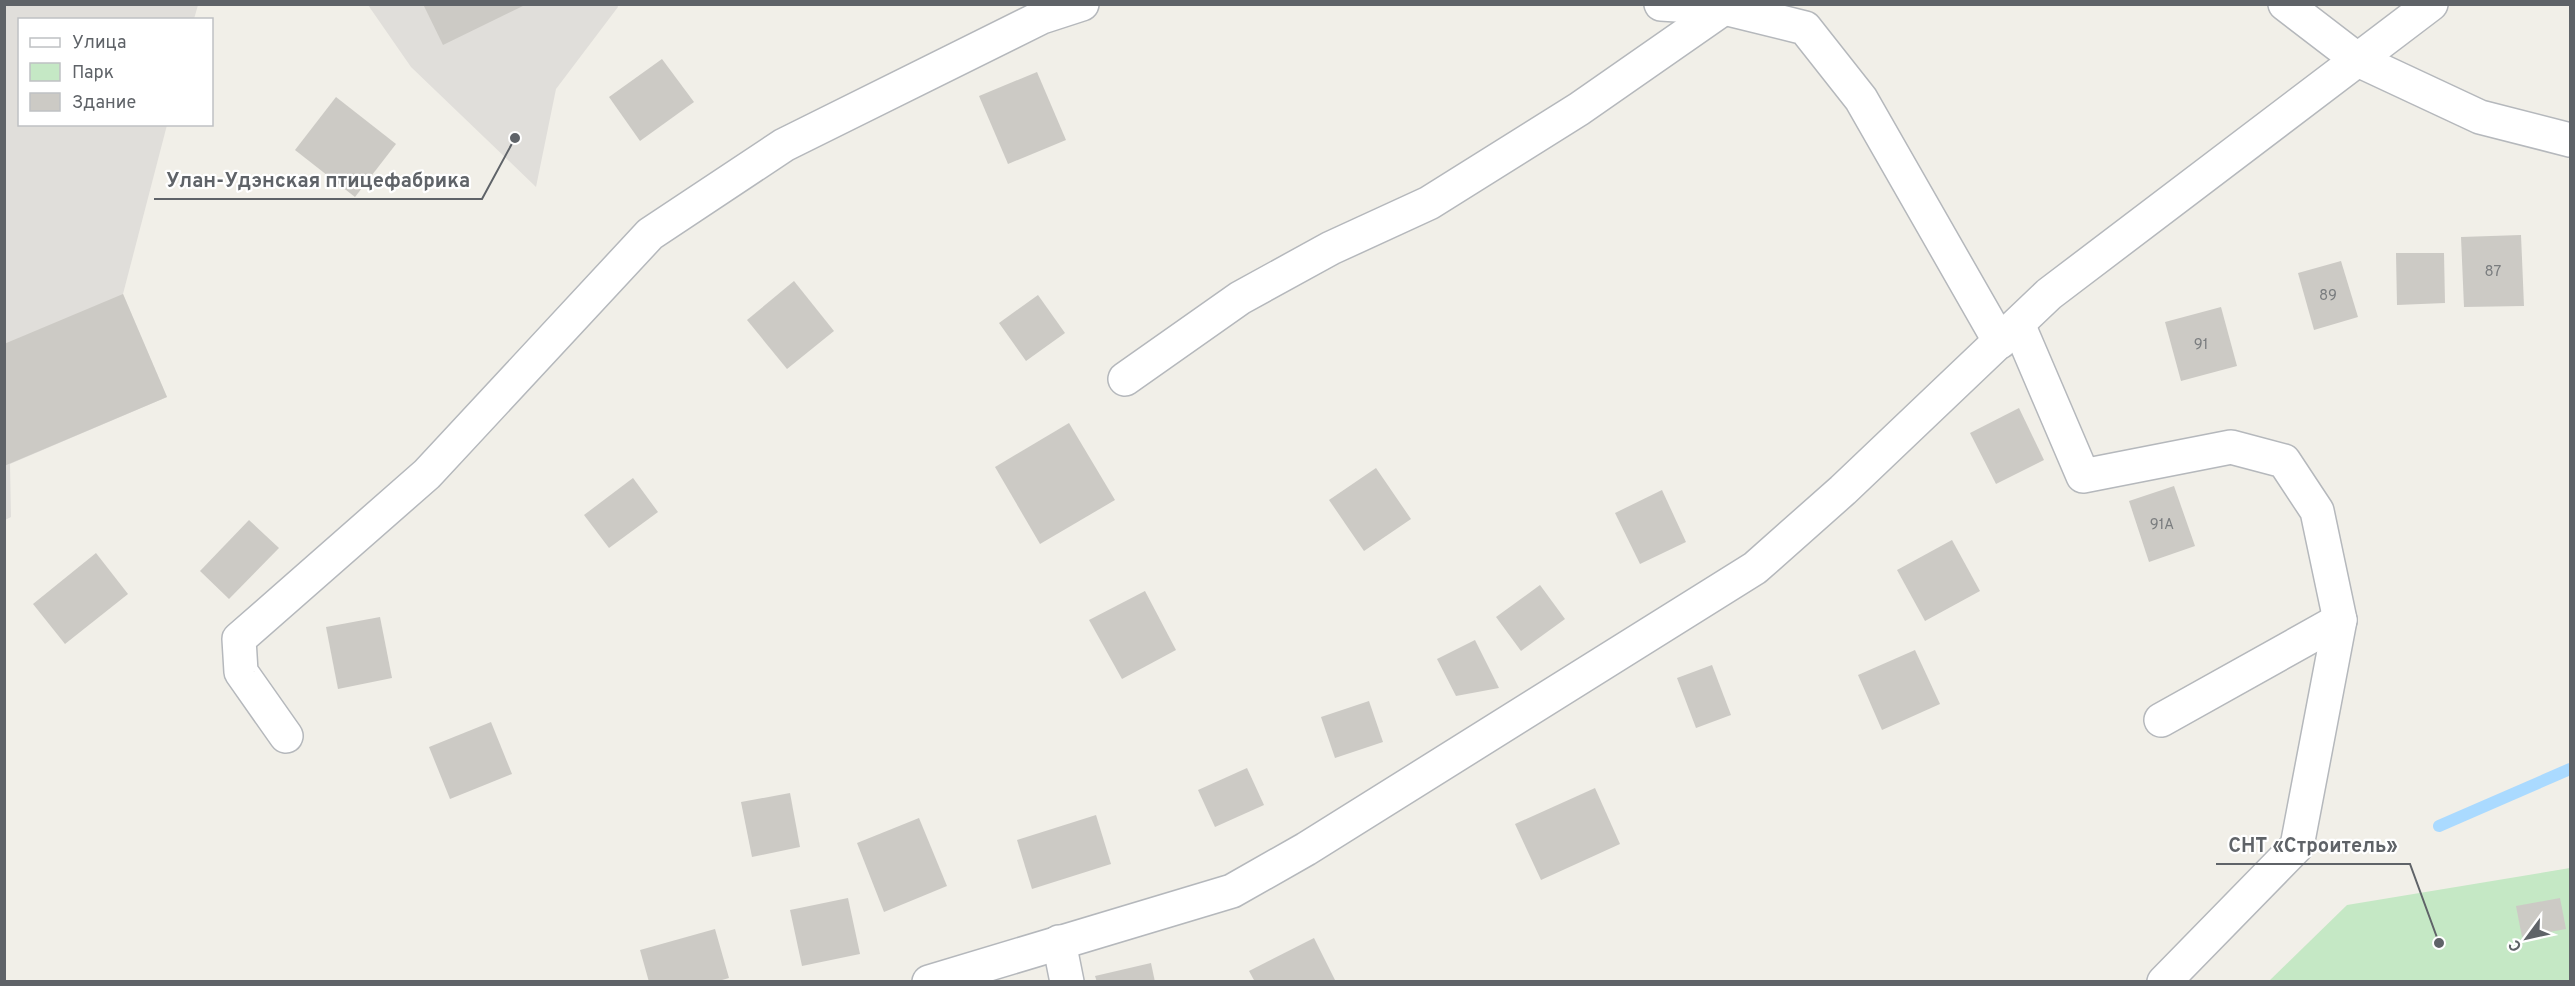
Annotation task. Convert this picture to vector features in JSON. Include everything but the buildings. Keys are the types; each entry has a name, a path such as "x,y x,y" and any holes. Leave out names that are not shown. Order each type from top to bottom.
{"street":[{"path":"286,736 241,672 239,639 427,474 650,234 784,145 1042,17 1082,4"},
{"path":"1661,4 1724,8 1805,28 1861,99 2009,333 2083,476 2231,447 2284,461 2316,511 2340,620 2297,846 2164,981"},
{"path":"2285,4 2358,60 2480,117 2571,140"},
{"path":"929,981 1232,891 1306,849 1755,568 1843,490 2049,294 2431,4"},
{"path":"1125,380 1240,298 1331,248 1429,203 1449,191 1580,109 1724,8"},
{"path":"2161,720 2340,620"},
{"path":"1059,942 1067,981"}],"shaded area":[{"path":"617,4 618,7 556,89 536,187 411,67 368,5"},
{"path":"4,5 198,5 194,18 18,18 18,126 167,126 123,294 167,397 10,464 11,517 5,520"}],"green space":[{"path":"2570,868 2570,981 2268,982 2347,905"}],"waterway":[{"path":"2439,826 2570,769"}],"place":[{"name":"Улан-Удэнская птицефабрика","path":"515,138"},
{"name":"СНТ «Строитель»","path":"2439,943"}]}
